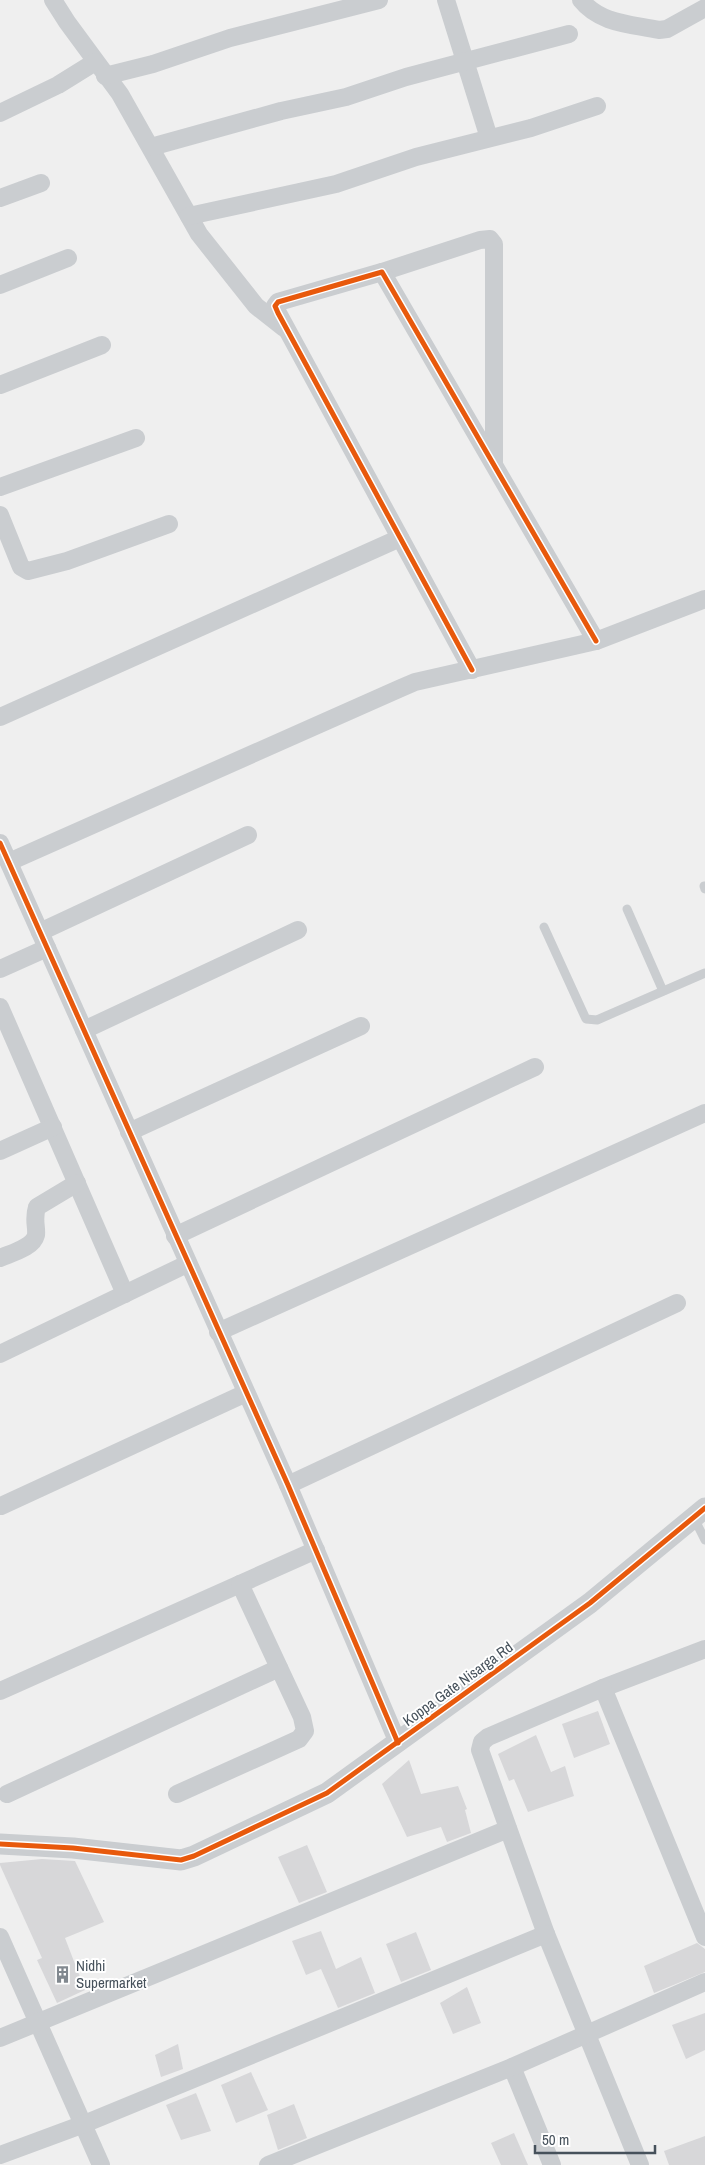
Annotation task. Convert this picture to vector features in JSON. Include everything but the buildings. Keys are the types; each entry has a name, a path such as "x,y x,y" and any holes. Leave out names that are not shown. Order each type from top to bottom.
{"street":[{"path":"53,0 100,69 120,94 199,234 256,306 288,332"},
{"path":"0,113 58,85 100,69 153,64 230,38 379,0"},
{"path":"446,0 489,138"},
{"path":"581,0 589,10 600,17 659,30 667,29 705,8"},
{"path":"151,147 264,116 346,97 406,77 466,63 569,34"},
{"path":"189,216 336,184 416,157 531,128 597,106"},
{"path":"0,198 41,183"},
{"path":"472,670 275,306 278,302 382,272 480,240 490,239 494,244 494,464"},
{"path":"0,285 68,258"},
{"path":"382,272 596,641"},
{"path":"0,385 102,345"},
{"path":"0,487 28,479 82,456 136,438"},
{"path":"0,515 4,539 21,567 28,571 67,562 169,524"},
{"path":"0,717 400,538"},
{"path":"9,862 401,688 596,641 705,599"},
{"path":"40,932 248,835"},
{"path":"0,843 187,1264 288,1485 398,1743"},
{"path":"84,1030 298,930"},
{"path":"0,969 47,948"},
{"path":"0,1007 125,1294"},
{"path":"129,1132 361,1026"},
{"path":"175,1236 535,1067"},
{"path":"218,1332 705,1113"},
{"path":"0,1151 52,1127"},
{"path":"0,1258 30,1244 36,1235 34,1218 37,1207 77,1183"},
{"path":"0,1354 187,1264"},
{"path":"288,1485 677,1303"},
{"path":"1,1506 246,1393"},
{"name":"Koppa Gate Nisarga Rd","path":"0,1844 73,1848 181,1860 194,1856 327,1793 590,1603 699,1512"},
{"path":"0,1691 316,1550"},
{"path":"177,1794 299,1739 305,1731 302,1717 240,1584"},
{"path":"640,2165 546,1934 480,1750 482,1742 488,1737 603,1688 705,1649"},
{"path":"7,1794 279,1668"},
{"path":"603,1688 705,1937"},
{"path":"0,2038 508,1828"},
{"path":"0,2156 84,2124 546,1934"},
{"path":"0,1937 36,2022 101,2165"},
{"path":"268,2165 512,2067 705,1982"},
{"path":"512,2067 552,2165"}],"lane":[{"path":"627,908 663,991"},
{"path":"544,927 586,1019 597,1020 705,973"},
{"path":"699,1512 705,1540"}],"cycle path":[{"path":"472,670 278,313 275,306 278,302 382,272 596,641"},
{"path":"0,843 288,1485 398,1743"},
{"path":"0,1844 73,1848 181,1860 194,1856 327,1793 590,1603 705,1508"}],"place":[{"name":"Nidhi Supermarket","path":"62,1975"}]}
